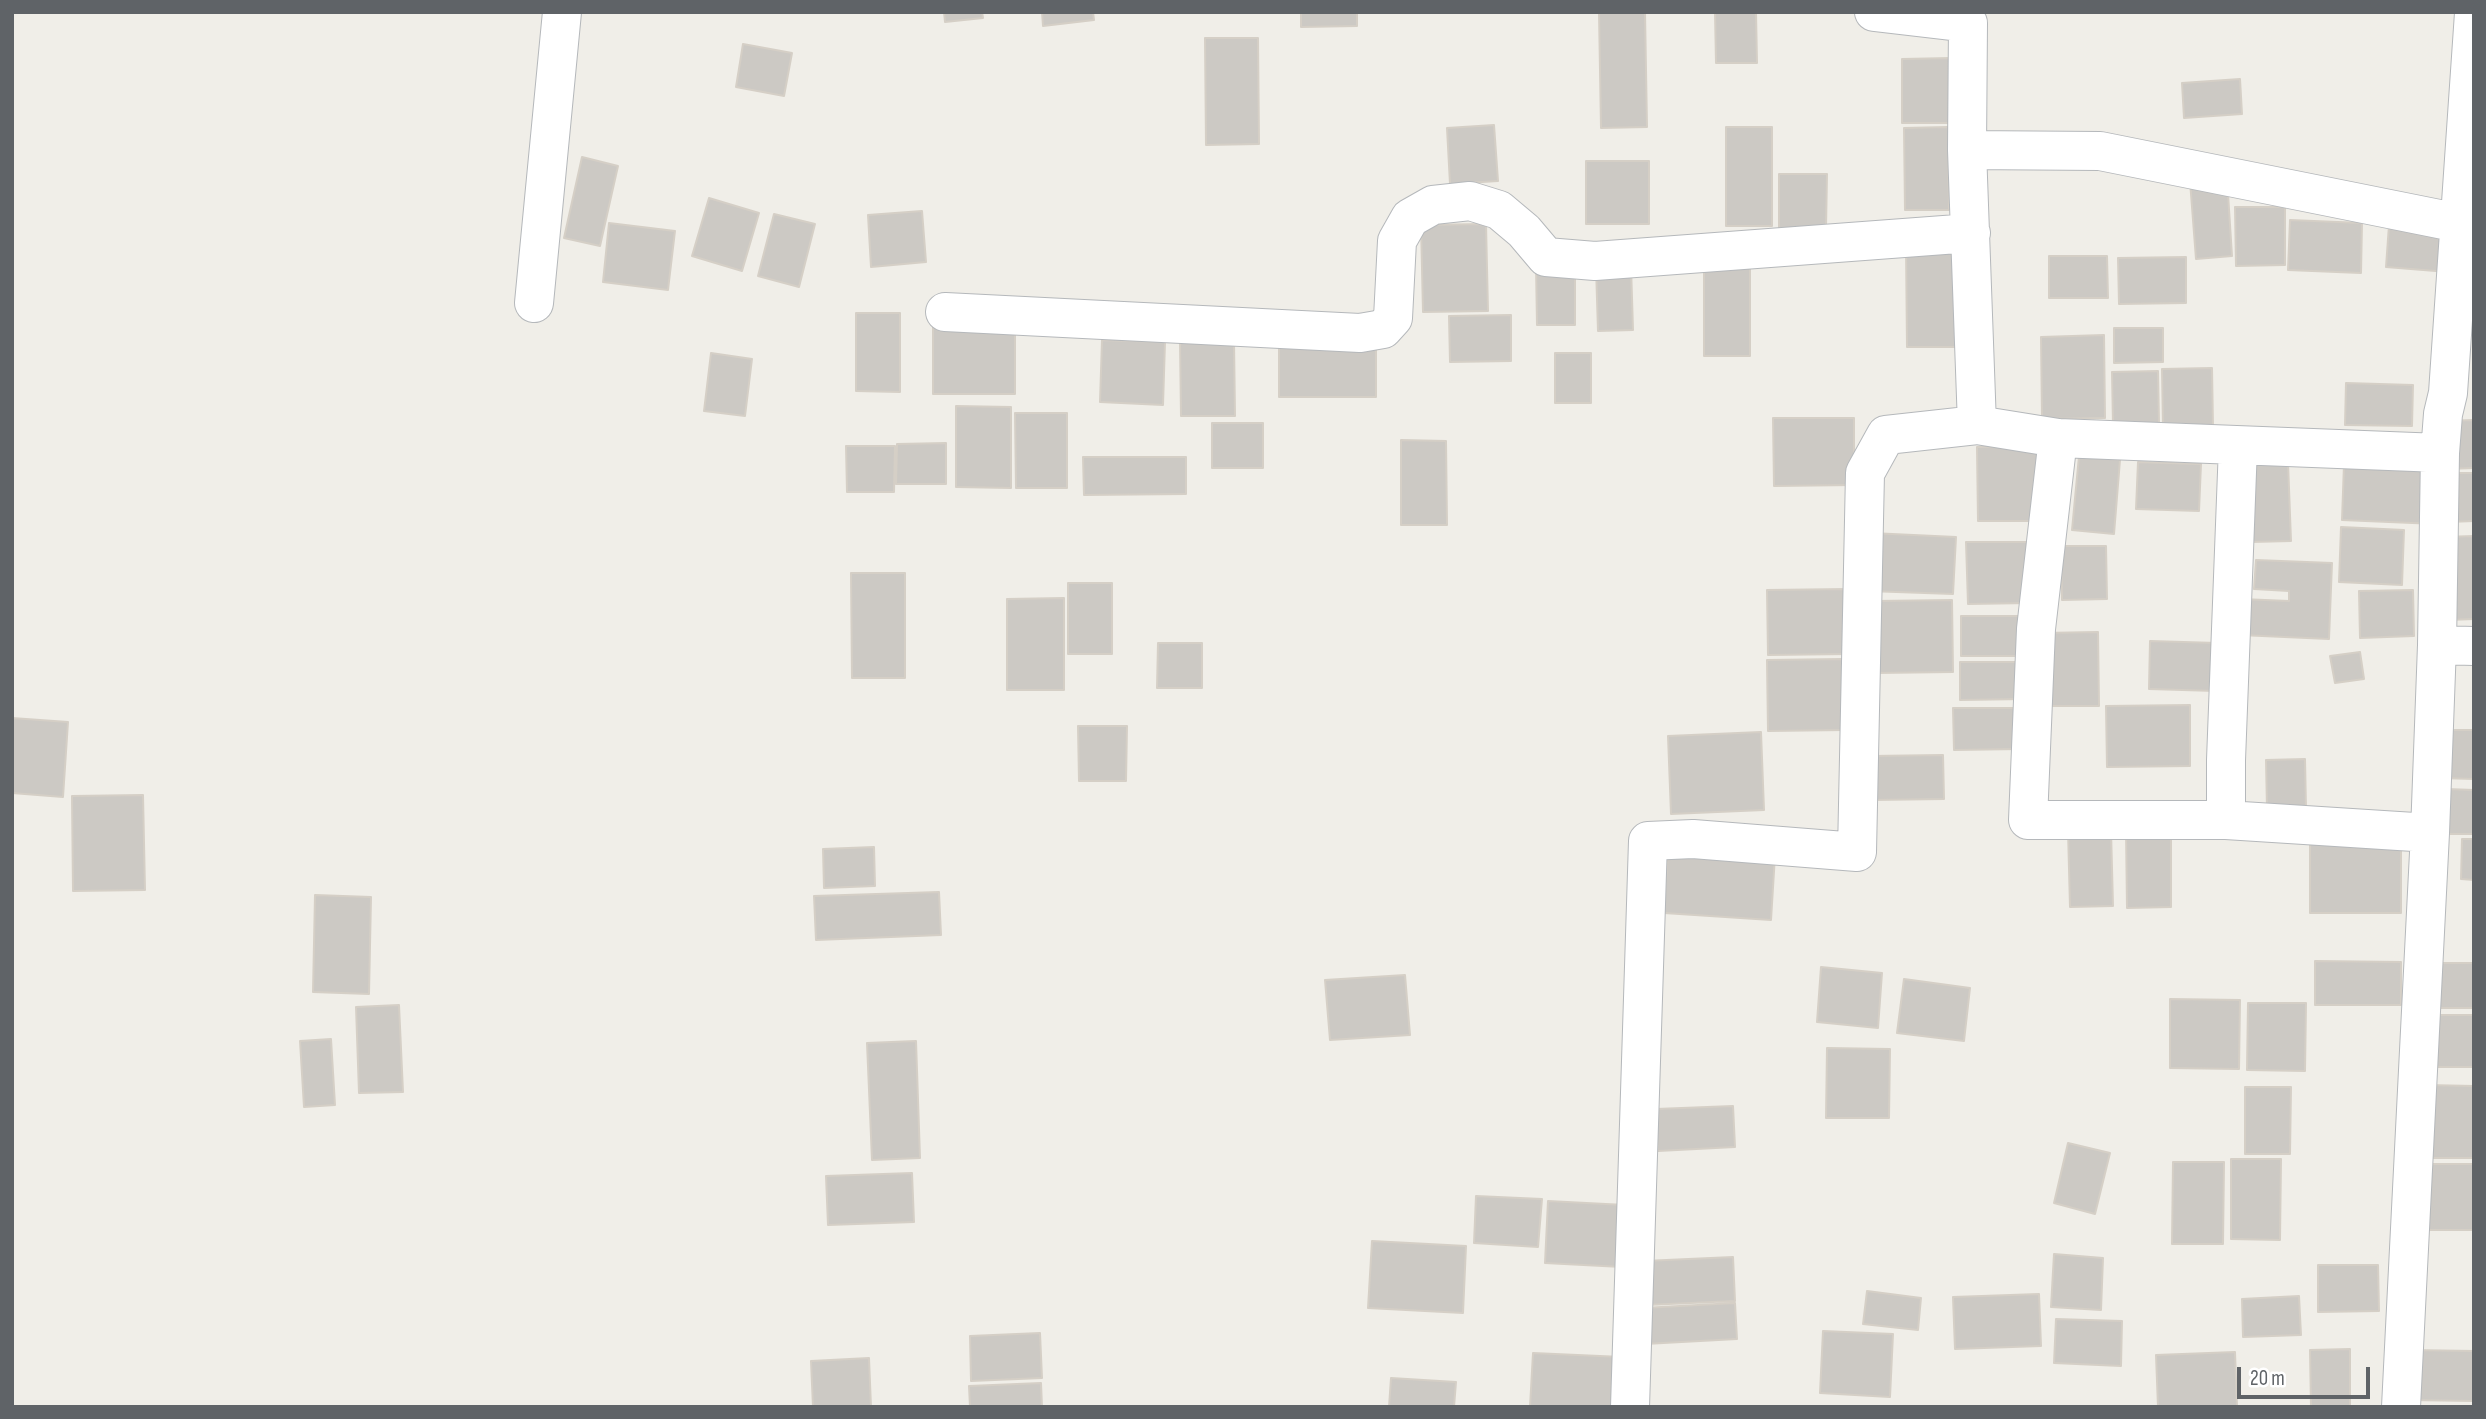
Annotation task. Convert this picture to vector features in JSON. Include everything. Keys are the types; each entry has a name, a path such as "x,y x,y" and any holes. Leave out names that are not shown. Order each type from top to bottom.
{"street":[{"path":"534,303 562,12"},
{"path":"1874,12 1968,23 1967,150 1977,425"},
{"path":"2401,1407 2430,833 2455,645 2440,453 2466,223 2474,13"},
{"path":"1967,150 2100,151 2466,223"},
{"path":"945,312 1360,333 1383,329 1393,318 1397,241 1410,218 1433,205 1470,201 1499,210 1524,231 1546,257 1595,261 1971,233"},
{"path":"1630,1407 1647,841 1693,839 1857,852 1866,473 1886,435 1977,425 2057,438 2440,453"},
{"path":"2057,438 2036,629 2028,820 2226,820 2430,833"},
{"path":"2226,820 2227,722 2238,446"}],"building":[{"path":"944,12 982,12 983,18 945,22"},
{"path":"1042,12 1093,12 1094,20 1043,26"},
{"path":"1301,12 1357,12 1357,26 1301,27"},
{"path":"1599,12 1645,12 1647,127 1601,128"},
{"path":"1715,12 1756,12 1757,63 1716,63"},
{"path":"1205,38 1258,38 1259,144 1206,145"},
{"path":"743,44 792,53 784,96 736,87"},
{"path":"1951,58 1951,123 1902,123 1902,59"},
{"path":"2240,79 2242,114 2184,118 2182,83"},
{"path":"1494,125 1498,181 1450,184 1447,128"},
{"path":"1726,127 1772,127 1772,226 1726,226"},
{"path":"1948,127 1949,210 1905,210 1904,128"},
{"path":"582,157 618,166 600,246 564,238"},
{"path":"1586,161 1649,161 1649,224 1586,224"},
{"path":"1779,174 1827,174 1826,228 1779,228"},
{"path":"2227,178 2232,256 2196,259 2190,181"},
{"path":"709,198 759,213 742,271 692,256"},
{"path":"2235,207 2285,207 2285,265 2236,266"},
{"path":"922,211 926,262 871,267 868,215"},
{"path":"774,214 815,224 799,287 758,276"},
{"path":"2290,220 2362,223 2361,273 2288,270"},
{"path":"609,223 675,231 668,290 603,282"},
{"path":"1486,224 1488,311 1423,312 1421,225"},
{"path":"2389,225 2451,230 2448,272 2386,267"},
{"path":"1906,246 1958,247 1959,347 1907,347"},
{"path":"2049,256 2107,256 2108,298 2049,298"},
{"path":"2186,257 2186,303 2119,304 2118,258"},
{"path":"1704,261 1750,262 1750,356 1704,356"},
{"path":"1536,265 1575,265 1575,325 1537,325"},
{"path":"1631,266 1633,330 1598,331 1596,267"},
{"path":"856,313 900,313 900,392 856,391"},
{"path":"1511,315 1511,361 1450,362 1449,316"},
{"path":"933,325 1015,325 1015,394 933,394"},
{"path":"2114,328 2163,328 2163,362 2114,363"},
{"path":"2104,335 2105,418 2042,419 2041,337"},
{"path":"1102,340 1165,342 1163,405 1100,402"},
{"path":"1180,341 1234,341 1235,416 1181,416"},
{"path":"1279,346 1376,346 1376,397 1279,397"},
{"path":"711,353 752,359 745,416 704,411"},
{"path":"1555,353 1591,353 1591,403 1555,403"},
{"path":"2212,368 2213,428 2163,428 2162,369"},
{"path":"2158,371 2159,424 2113,425 2112,372"},
{"path":"2346,383 2413,385 2412,426 2345,425"},
{"path":"956,406 1011,407 1011,488 956,487"},
{"path":"1015,413 1067,413 1067,488 1016,488"},
{"path":"1773,418 1854,418 1854,485 1774,486"},
{"path":"2474,420 2474,468 2446,469 2444,421"},
{"path":"1212,423 1263,423 1263,468 1212,468"},
{"path":"1401,440 1446,441 1447,525 1401,525"},
{"path":"946,443 946,484 896,484 897,444"},
{"path":"846,446 895,446 894,492 847,492"},
{"path":"2043,446 2045,521 1978,521 1977,447"},
{"path":"2079,456 2120,460 2114,534 2072,530"},
{"path":"1083,457 1186,457 1186,494 1084,495"},
{"path":"2138,462 2201,464 2199,511 2136,509"},
{"path":"2288,462 2291,541 2251,542 2249,463"},
{"path":"2344,464 2438,467 2436,524 2342,520"},
{"path":"2448,473 2474,473 2474,521 2449,522"},
{"path":"2341,527 2404,530 2402,585 2339,582"},
{"path":"1871,533 1956,537 1953,594 1868,591"},
{"path":"2474,536 2474,619 2448,620 2444,537"},
{"path":"1966,542 2029,542 2030,603 1968,604"},
{"path":"2061,546 2106,546 2107,599 2062,600"},
{"path":"2256,560 2332,563 2329,639 2240,635 2241,599 2289,601 2289,591 2254,589"},
{"path":"851,573 905,573 905,678 852,678"},
{"path":"1068,583 1112,583 1112,654 1068,654"},
{"path":"1848,589 1849,654 1768,655 1767,590"},
{"path":"2413,590 2414,636 2360,638 2359,591"},
{"path":"1064,598 1064,690 1007,690 1007,599"},
{"path":"1952,600 1953,672 1876,673 1875,601"},
{"path":"1961,616 2027,616 2028,656 1961,656"},
{"path":"2098,632 2099,706 2043,706 2042,633"},
{"path":"2150,641 2217,643 2216,691 2149,689"},
{"path":"1158,643 1202,643 1202,688 1157,688"},
{"path":"2360,652 2364,679 2335,683 2330,656"},
{"path":"1843,659 1845,730 1768,731 1767,660"},
{"path":"1960,662 2024,662 2025,699 1960,700"},
{"path":"2190,705 2190,766 2107,767 2106,706"},
{"path":"1953,708 2020,708 2020,749 1954,750"},
{"path":"12,718 68,722 63,797 12,793"},
{"path":"1078,726 1127,726 1126,781 1079,781"},
{"path":"2440,730 2474,730 2474,779 2439,778"},
{"path":"1761,732 1764,810 1671,814 1668,736"},
{"path":"1943,755 1944,799 1872,800 1871,756"},
{"path":"2305,759 2306,809 2267,809 2266,760"},
{"path":"2446,789 2474,790 2474,834 2445,834"},
{"path":"143,795 145,890 73,891 72,796"},
{"path":"2171,829 2171,907 2127,908 2126,830"},
{"path":"2068,830 2111,830 2113,906 2070,907"},
{"path":"2310,832 2401,833 2401,913 2310,913"},
{"path":"2462,839 2474,839 2474,880 2461,879"},
{"path":"874,847 875,886 824,888 823,849"},
{"path":"1668,848 1775,855 1771,920 1664,913"},
{"path":"939,892 941,935 816,940 814,896"},
{"path":"315,895 371,897 369,994 313,992"},
{"path":"2315,961 2401,962 2401,1005 2315,1005"},
{"path":"2430,963 2474,963 2474,1008 2431,1008"},
{"path":"1821,967 1882,973 1878,1028 1817,1022"},
{"path":"1405,975 1410,1035 1330,1040 1325,980"},
{"path":"1904,979 1970,988 1964,1041 1897,1033"},
{"path":"2170,999 2240,1000 2239,1069 2170,1068"},
{"path":"2248,1003 2306,1003 2305,1071 2247,1070"},
{"path":"399,1005 403,1092 359,1093 356,1007"},
{"path":"2426,1015 2474,1015 2474,1067 2426,1067"},
{"path":"331,1039 335,1105 304,1107 300,1041"},
{"path":"916,1041 920,1158 872,1160 867,1043"},
{"path":"1827,1048 1890,1049 1889,1118 1826,1118"},
{"path":"2426,1085 2474,1086 2474,1158 2426,1158"},
{"path":"2245,1087 2291,1087 2290,1154 2245,1154"},
{"path":"1733,1106 1735,1147 1658,1151 1656,1109"},
{"path":"2068,1143 2110,1153 2095,1214 2054,1203"},
{"path":"2231,1159 2281,1159 2280,1240 2231,1239"},
{"path":"2173,1162 2224,1162 2223,1244 2172,1244"},
{"path":"2422,1164 2474,1164 2474,1230 2423,1230"},
{"path":"912,1173 914,1222 828,1225 826,1176"},
{"path":"1476,1196 1542,1199 1538,1247 1474,1243"},
{"path":"1548,1201 1625,1205 1622,1267 1545,1263"},
{"path":"1372,1241 1466,1246 1463,1313 1368,1308"},
{"path":"2054,1254 2103,1258 2101,1310 2051,1307"},
{"path":"1733,1257 1735,1301 1646,1305 1644,1261"},
{"path":"2318,1265 2378,1265 2379,1311 2318,1312"},
{"path":"1867,1291 1921,1298 1918,1330 1863,1324"},
{"path":"2039,1294 2041,1346 1955,1349 1953,1297"},
{"path":"2299,1296 2301,1335 2243,1337 2242,1299"},
{"path":"1735,1303 1737,1339 1645,1344 1643,1308"},
{"path":"2056,1319 2122,1321 2121,1366 2054,1363"},
{"path":"1823,1331 1893,1334 1890,1397 1820,1393"},
{"path":"1040,1333 1042,1378 971,1381 970,1336"},
{"path":"2350,1349 2350,1407 2311,1407 2310,1350"},
{"path":"2411,1350 2474,1351 2474,1401 2409,1400"},
{"path":"2235,1352 2237,1407 2158,1407 2156,1355"},
{"path":"1533,1353 1622,1357 1619,1407 1530,1407"},
{"path":"869,1358 871,1407 813,1407 811,1361"},
{"path":"1391,1378 1456,1382 1454,1407 1389,1407"},
{"path":"1041,1383 1042,1407 970,1407 969,1386"}]}
